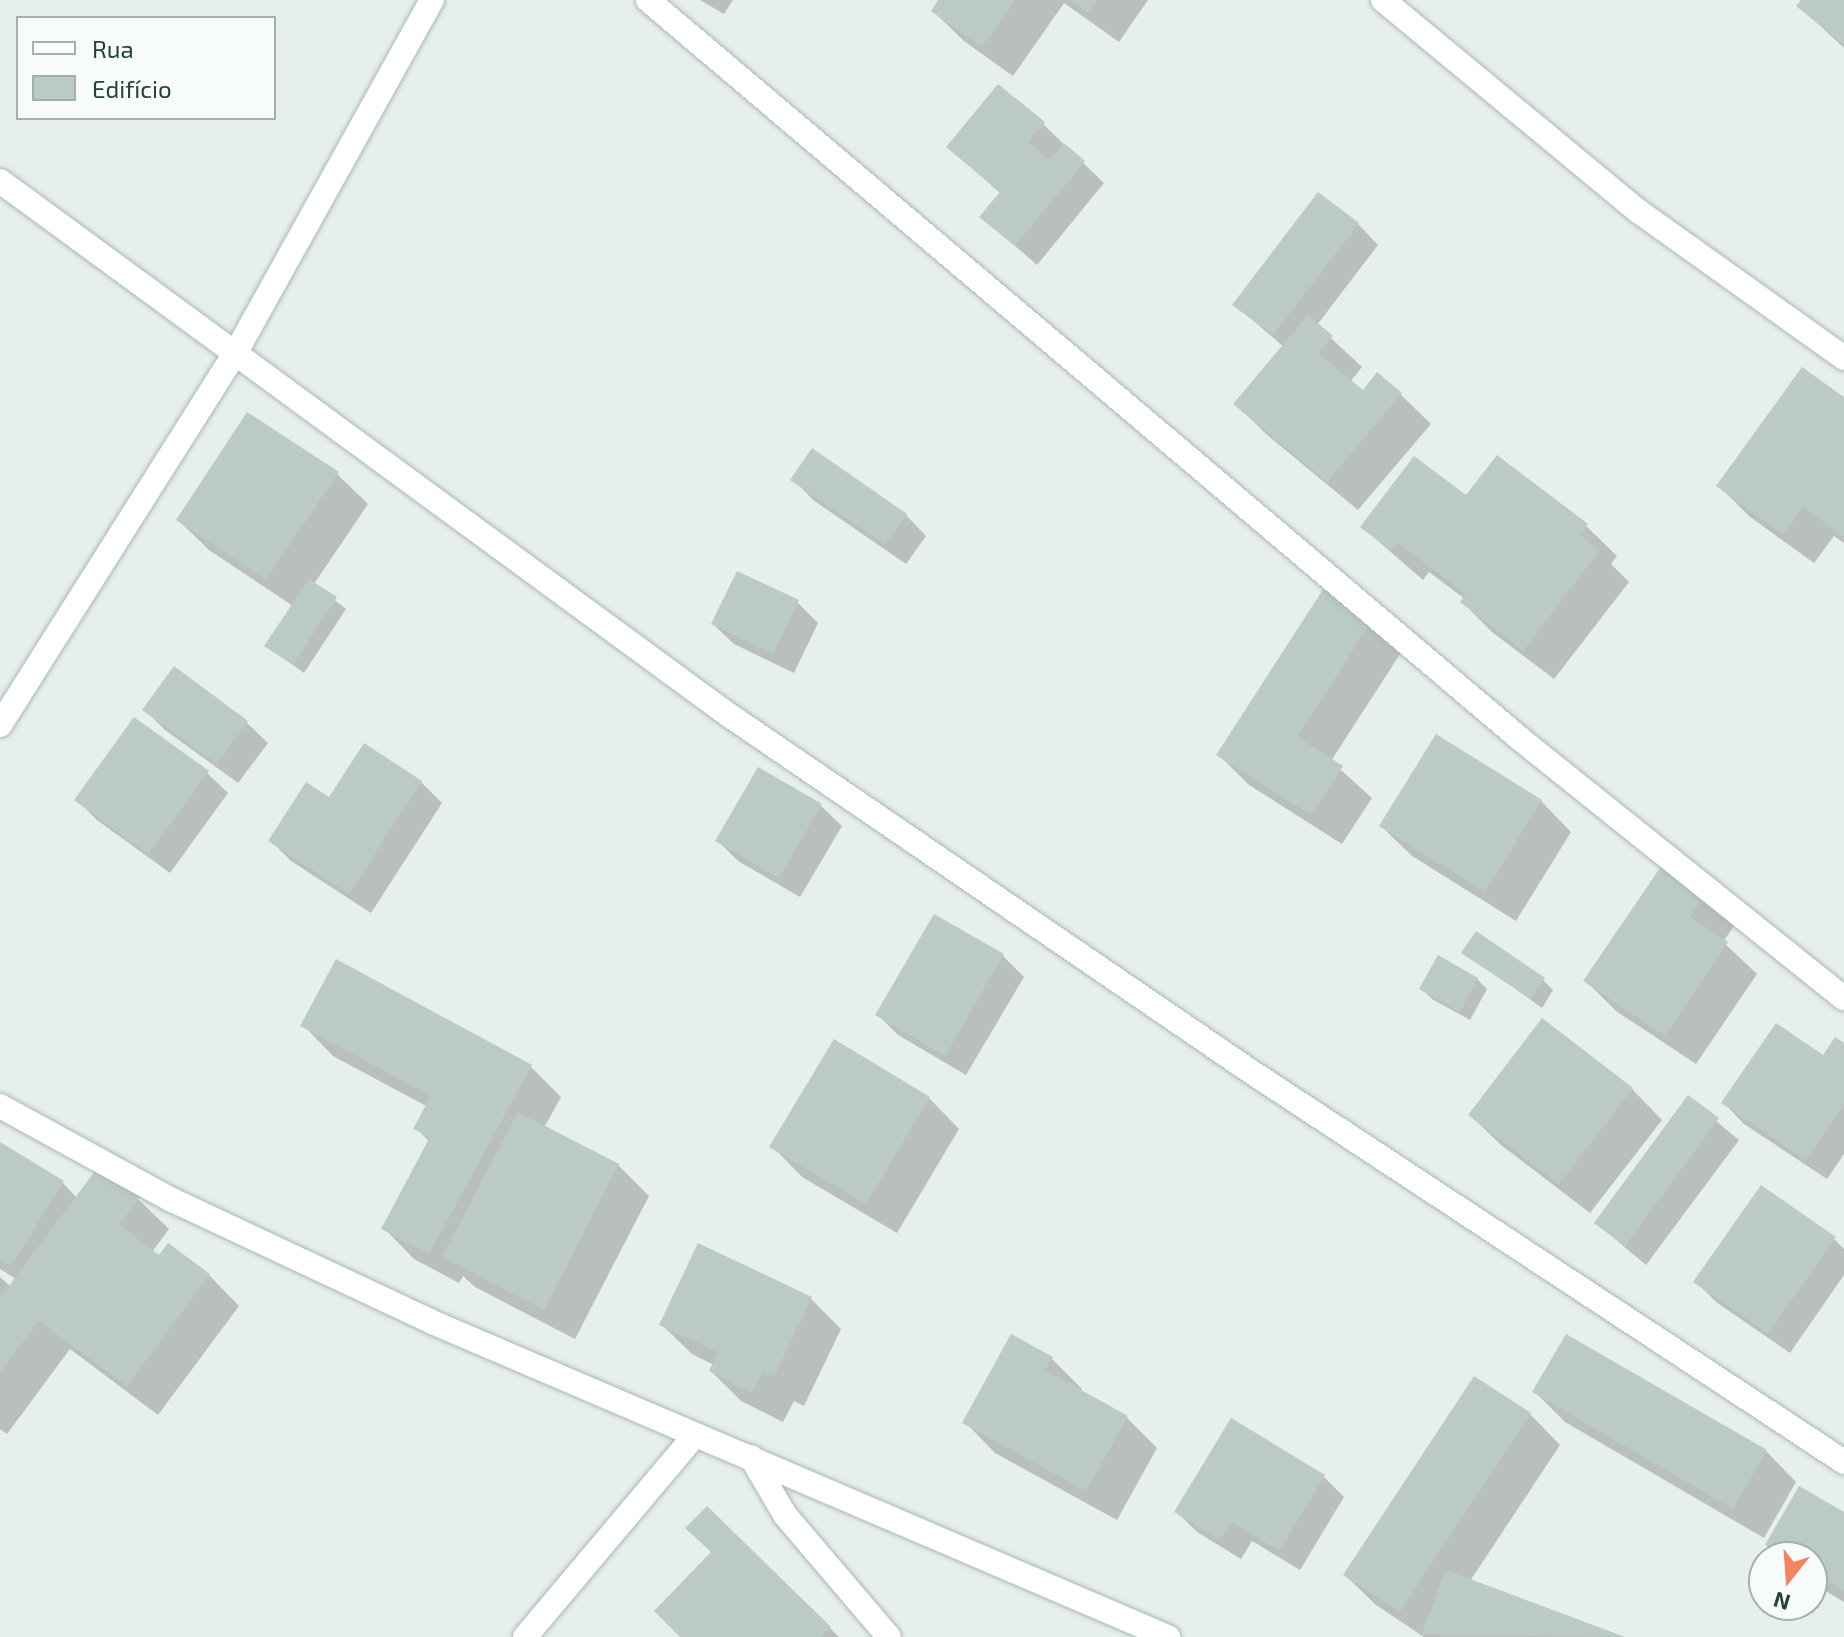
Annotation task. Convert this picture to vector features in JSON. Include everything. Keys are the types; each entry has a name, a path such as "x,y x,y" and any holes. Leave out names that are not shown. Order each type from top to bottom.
{"street":[{"path":"0,725 236,352 432,0"},
{"path":"648,0 1519,738 1844,998"},
{"path":"1383,0 1638,211 1844,358"},
{"path":"0,181 723,711 1250,1071 1844,1462"},
{"path":"0,1106 172,1200 432,1322 1168,1637"},
{"path":"525,1637 695,1435"},
{"path":"751,1457 785,1515 889,1637"}],"building":[{"path":"938,0 1015,0 982,47 931,11"},
{"path":"1069,0 1097,0 1088,13"},
{"path":"1801,0 1844,0 1844,45 1796,6"},
{"path":"998,84 1045,122 1028,142 1050,160 1064,143 1085,161 1015,246 979,217 1000,192 946,147"},
{"path":"1318,192 1359,223 1273,335 1232,305"},
{"path":"1308,315 1333,336 1318,353 1363,390 1377,372 1402,393 1327,482 1233,404"},
{"path":"1802,367 1844,397 1844,537 1803,507 1783,535 1716,486"},
{"path":"247,412 339,472 266,580 176,520"},
{"path":"812,448 907,514 885,545 790,480"},
{"path":"1497,455 1588,524 1580,535 1600,550 1523,651 1460,602 1466,594 1398,543 1392,551 1360,527 1414,456 1466,495"},
{"path":"737,571 799,600 773,654 711,624"},
{"path":"309,579 337,597 293,665 264,646"},
{"path":"1324,588 1373,619 1297,737 1343,766 1311,815 1216,755"},
{"path":"174,666 248,721 217,764 142,710"},
{"path":"134,717 209,771 148,854 74,800"},
{"path":"1436,734 1542,800 1485,892 1379,826"},
{"path":"364,743 422,781 349,894 268,841 306,782 329,797"},
{"path":"758,767 822,804 779,878 715,841"},
{"path":"1662,865 1704,894 1690,917 1728,942 1665,1036 1583,981"},
{"path":"934,914 1004,954 945,1056 875,1015"},
{"path":"1476,931 1545,978 1531,999 1461,953"},
{"path":"1438,955 1478,978 1460,1012 1419,989"},
{"path":"336,959 532,1065 429,1254 381,1229 430,1137 413,1129 431,1096 300,1026"},
{"path":"1542,1018 1633,1088 1559,1184 1468,1115"},
{"path":"1776,1023 1823,1055 1835,1037 1844,1043 1844,1104 1806,1160 1721,1103"},
{"path":"834,1039 930,1097 866,1204 769,1147"},
{"path":"1688,1095 1719,1118 1625,1246 1594,1223"},
{"path":"518,1112 619,1164 544,1310 442,1257"},
{"path":"0,1142 64,1181 11,1266 0,1259"},
{"path":"98,1167 140,1197 119,1225 159,1255 168,1243 210,1274 127,1386 39,1321 0,1372 0,1298"},
{"path":"1761,1185 1836,1237 1768,1334 1693,1282"},
{"path":"698,1243 812,1297 774,1377 763,1372 752,1393 709,1371 718,1352 659,1325"},
{"path":"1011,1334 1053,1357 1045,1370 1128,1416 1086,1491 962,1423"},
{"path":"1566,1334 1767,1450 1733,1509 1532,1392"},
{"path":"1474,1376 1531,1413 1400,1612 1343,1575"},
{"path":"1231,1418 1325,1475 1279,1551 1231,1522 1220,1540 1174,1512"},
{"path":"1799,1486 1844,1512 1844,1591 1828,1582 1828,1541 1767,1541"},
{"path":"707,1506 831,1627 821,1637 680,1637 654,1611 711,1552 685,1528"},
{"path":"1446,1570 1625,1637 1421,1635"}]}
